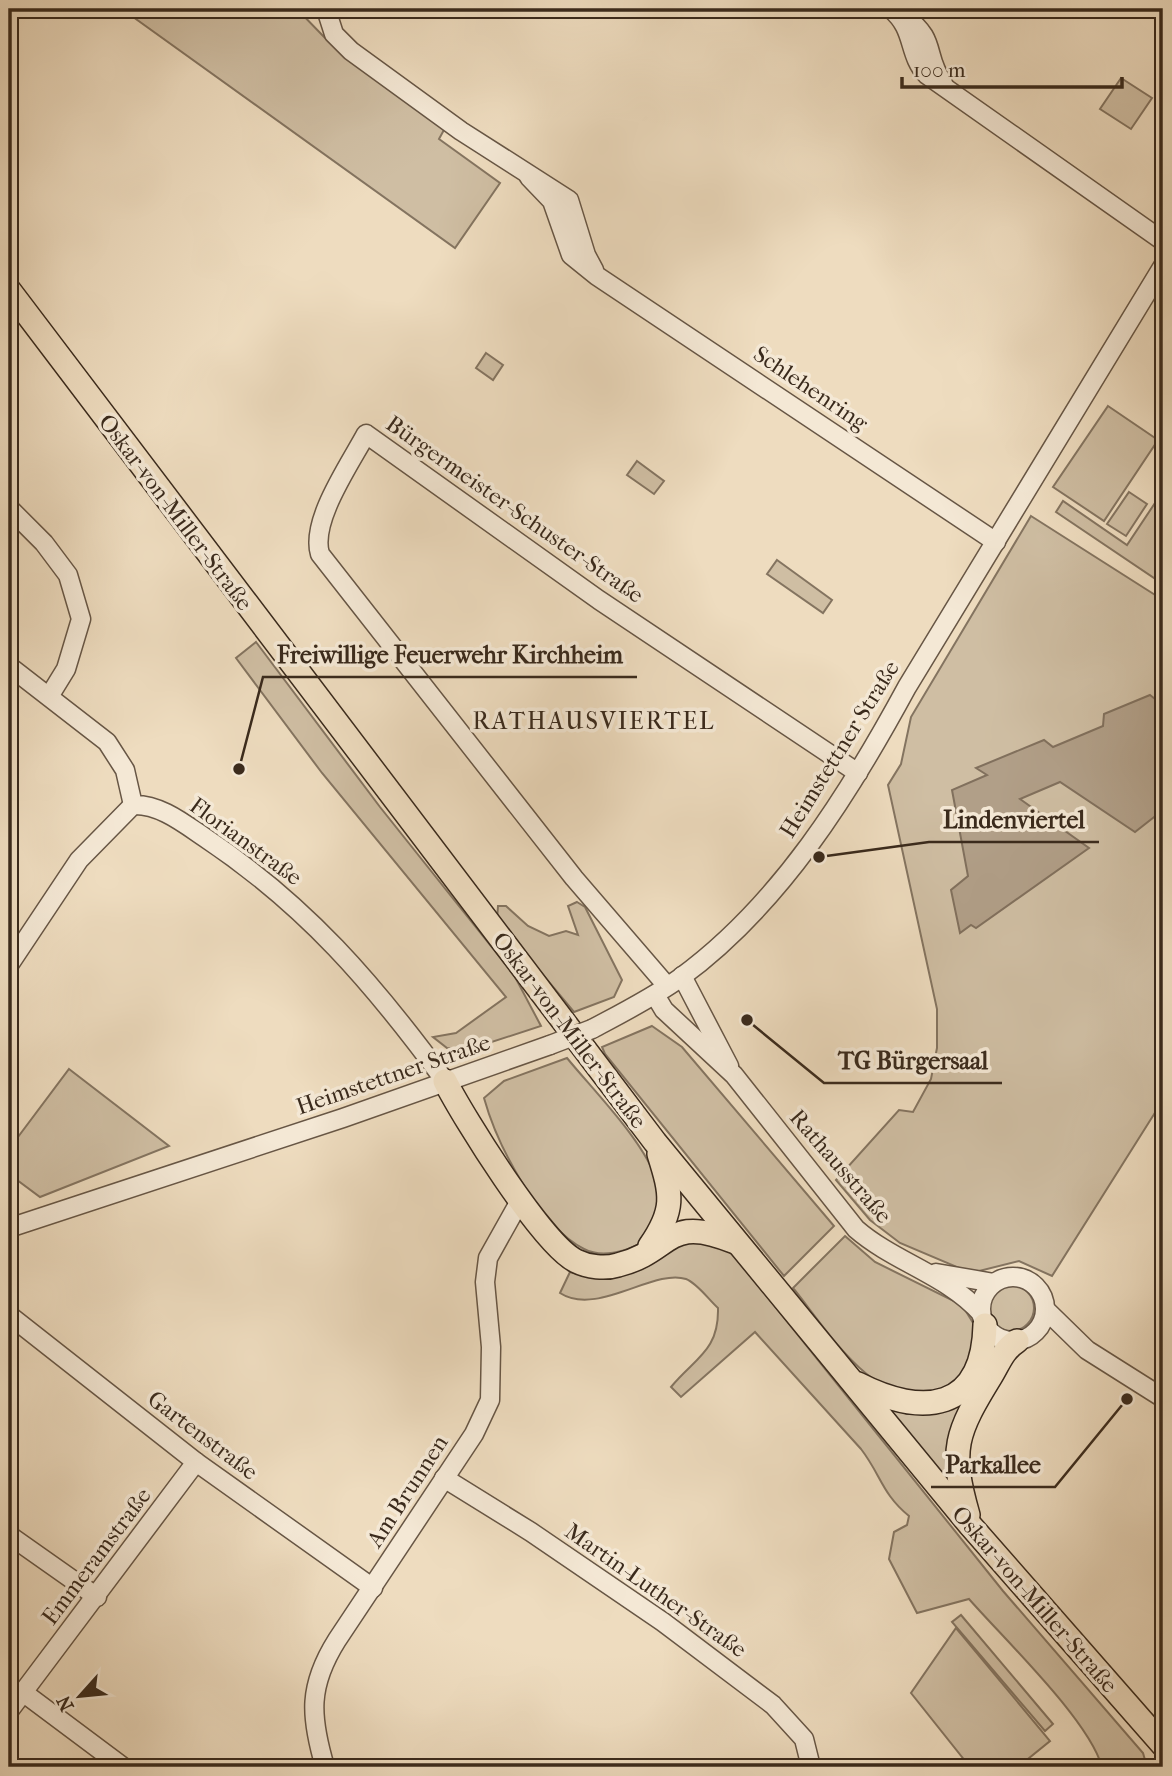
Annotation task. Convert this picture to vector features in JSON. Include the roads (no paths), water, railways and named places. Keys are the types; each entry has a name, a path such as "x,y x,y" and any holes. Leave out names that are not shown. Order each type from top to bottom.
{"main road":[{"name":"Oskar-von-Miller-Straße","path":"9,290 655,1142 734,1242 970,1525 1163,1745"},
{"path":"444,1082 463,1115 521,1199 563,1251 589,1265 616,1266 647,1252 678,1233 691,1229 708,1231 734,1242"},
{"path":"647,1252 669,1212 667,1182 655,1142"},
{"path":"847,1379 896,1402 920,1405 942,1401 974,1376 983,1353 983,1319"},
{"path":"970,1525 957,1473 956,1447 965,1419 1007,1347 1024,1338"}],"street":[{"path":"892,9 925,34 934,68 960,100 1163,242"},
{"name":"Schlehenring","path":"322,11 334,34 351,51 529,177 569,200 575,211 586,256 597,276 996,542"},
{"name":"Heimstettner Straße","path":"9,1228 444,1082 592,1029 668,986 715,949 804,853 858,773 1163,266"},
{"name":"Bürgermeister-Schuster-Straße","path":"668,986 574,878 320,554 316,540 325,512 366,434 599,600 858,773"},
{"path":"9,508 44,543 68,575 81,619 66,669 50,695"},
{"path":"9,666 50,695 107,742 125,770 133,805 79,860 9,965"},
{"name":"Florianstraße","path":"133,805 149,804 187,826 239,860 300,911 347,956 444,1082"},
{"name":"Rathausstraße","path":"668,986 664,1010 734,1075"},
{"name":"Rathausstraße","path":"668,986 734,1075 856,1229 878,1246 926,1271 972,1303 983,1319"},
{"name":"Am Brunnen","path":"325,1767 315,1734 313,1710 318,1675 337,1640 474,1434 490,1400 491,1347 485,1282 488,1258 521,1199"},
{"path":"504,1231 537,1221"},
{"name":"Rathausstraße","path":"926,1271 994,1283"},
{"path":"1024,1338 1042,1325 1046,1310 1043,1296 1028,1280 1014,1276 994,1283 984,1296 983,1319 999,1338 1024,1338 1054,1338 1087,1350"},
{"path":"1046,1310 1087,1350 1163,1398"},
{"name":"Gartenstraße","path":"9,1315 196,1462 373,1588"},
{"name":"Emmeramstraße","path":"9,1711 196,1462"},
{"name":"Martin-Luther-Straße","path":"444,1478 531,1532 663,1622 773,1705 804,1739 811,1767"},
{"path":"9,1535 97,1597"},
{"path":"24,1693 122,1767"}],"place":[{"name":"Freiwillige Feuerwehr Kirchheim","path":"239,769"},
{"name":"Lindenviertel","path":"819,857"},
{"name":"TG Bürgersaal","path":"747,1020"},
{"name":"Parkallee","path":"1127,1399"}],"district":[{"name":"RATHAUSVIERTEL","path":"594,721"}]}
